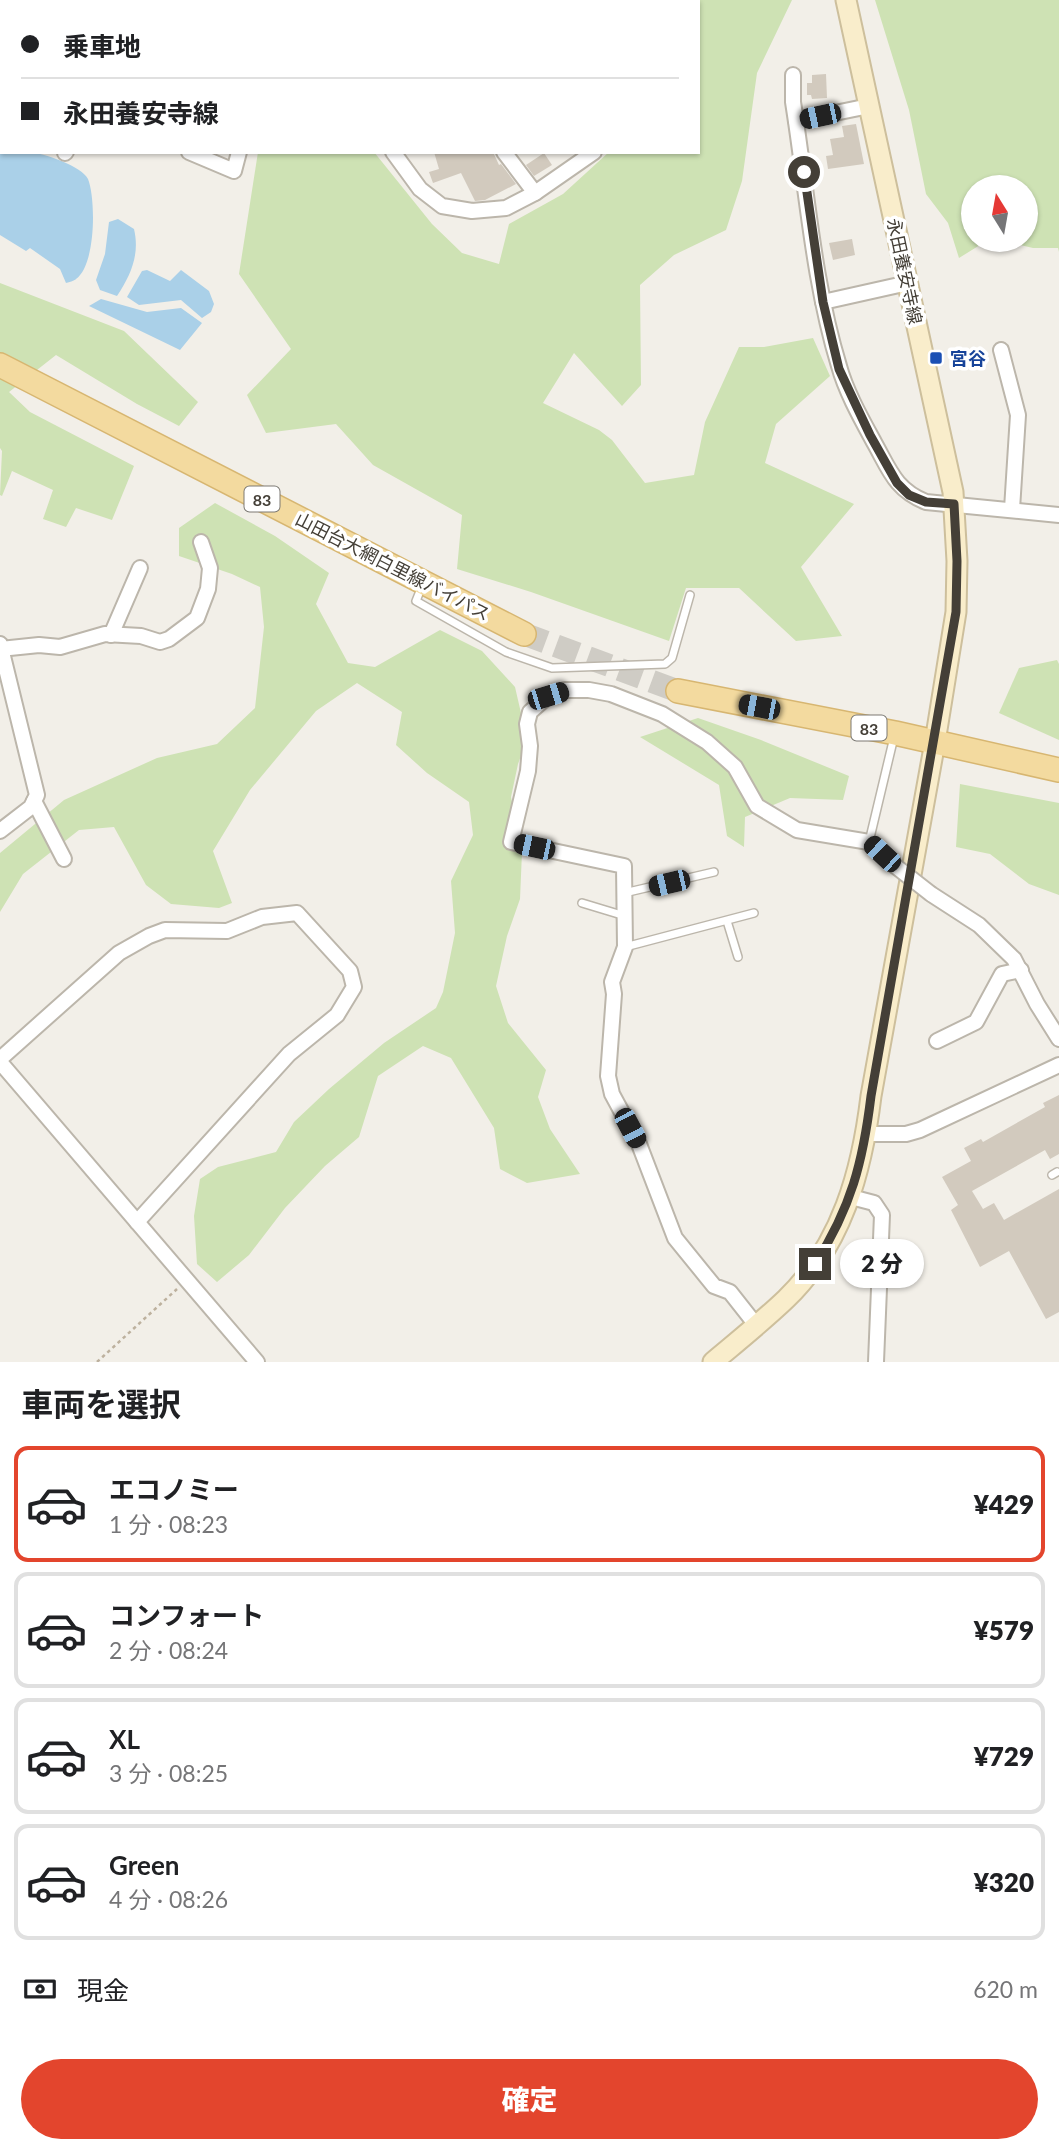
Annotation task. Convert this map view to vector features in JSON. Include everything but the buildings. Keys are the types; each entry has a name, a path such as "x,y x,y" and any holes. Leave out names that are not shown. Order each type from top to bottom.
{"main road":[{"name":"山田台大網白里線バイパス","path":"0,365 524,634"},
{"name":"83","path":"678,691 895,733 1059,770"}],"street":[{"name":"永田養安寺線","path":"713,1362 788,1297 815,1264 851,1197 866,1134 956,612 954,504 846,0"},
{"path":"793,75 796,121 823,302 839,369 870,435 897,483 909,495 926,502 1059,515"},
{"path":"796,121 869,106"},
{"path":"194,154 234,171 238,154"},
{"path":"394,154 420,189 442,206 472,211 506,208 535,194 591,154"},
{"path":"505,154 535,194"},
{"path":"823,302 908,283"},
{"path":"1001,350 1018,415 1012,509"},
{"path":"0,831 31,807 37,795 1,647 60,647 105,634 141,636 160,642 169,639 197,618 211,578 201,542"},
{"path":"111,635 140,568"},
{"path":"756,1325 730,1292 714,1286 675,1238 639,1144 612,1094 608,1076 614,995 612,982 625,947 624,866 511,842 528,771 530,746 527,724 530,712 548,696 565,690 589,690 611,694 662,714 707,742 734,767 757,806 797,830 869,842 931,894 979,926 1014,959 1059,1039"},
{"path":"34,801 64,859"},
{"path":"137,1222 289,1054 337,1015 354,987 350,971 297,912 262,917 227,931 165,930 119,953 0,1060 137,1222 257,1362"},
{"path":"937,1041 976,1022 1002,974 1021,970"},
{"path":"866,1134 906,1134 920,1130 1059,1065"},
{"path":"851,1197 874,1203 882,1215 876,1362"}],"lane":[{"path":"424,582 416,601 506,652 552,668 665,664 672,658 690,596"},
{"path":"869,842 895,733"},
{"path":"624,893 714,872"},
{"path":"582,903 625,916"},
{"path":"625,947 754,913"},
{"path":"727,920 738,957"}],"path":[{"path":"97,1362 187,1280"}],"green space":[{"path":"700,0 792,0 757,73 742,181 726,230 674,255 640,285 641,385 622,406 574,353 543,403 599,430 612,440 645,483 694,475 705,422 739,347 764,347 813,338 830,376 776,424 765,463 854,504 801,567 842,636 796,641 739,588 686,588 669,641 457,569 462,515 373,465 336,424 266,433 247,395 291,349 239,274 258,154 376,154 432,224 462,253 499,264 509,224 563,194 607,154 700,154"},
{"path":"875,0 1059,0 1059,252 1058,248 1038,248 1038,175 961,175 961,252 969,252 959,258 948,223 926,194 909,110"},
{"path":"0,283 124,331 198,402 179,426 56,355 9,392 30,412 134,466 112,520 76,508 66,527 43,519 53,490 12,471 2,496 0,495"},
{"path":"215,503 275,536 329,573 316,604 348,663 375,667 440,630 482,651 515,687 527,739 511,797 522,852 520,899 507,936 496,986 508,1023 546,1070 538,1097 550,1129 580,1174 527,1183 500,1169 494,1128 451,1058 423,1046 378,1076 359,1137 325,1166 285,1208 249,1255 217,1282 197,1264 194,1216 200,1179 218,1167 276,1152 294,1122 329,1089 384,1043 436,1008 443,992 455,933 451,881 473,835 469,802 427,773 396,745 402,712 357,683 316,711 250,790 213,851 232,903 219,908 171,904 146,885 114,827 79,830 23,874 0,912 0,853 64,800 157,758 217,744 255,708 264,627 260,587 232,574 179,556 179,528"},
{"path":"1057,660 1059,740 999,713 1019,668"},
{"path":"698,718 849,776 843,800 790,798 745,817 744,847 727,836 719,785 640,737"},
{"path":"960,784 1059,803 1059,895 1029,884 990,854 956,847"}],"water":[{"path":"0,154 38,154 78,169 88,179 93,216 91,246 83,272 75,280 66,283 60,269 30,248 26,251 0,235"},
{"path":"118,219 134,229 136,247 130,272 117,296 100,290 96,280 105,254 109,222"},
{"path":"147,270 170,281 181,270 209,291 214,304 211,312 202,318 181,300 139,305 127,297 142,271"},
{"path":"101,299 147,312 181,308 202,323 180,350 89,306"}],"tunnel":[{"path":"524,634 678,691"}],"place":[{"name":"宮谷","path":"936,358"}],"route":[{"path":"804,172 823,302 839,369 870,435 897,483 909,495 926,502 954,504 957,561 956,612 866,1134 850,1200 815,1264"}]}
